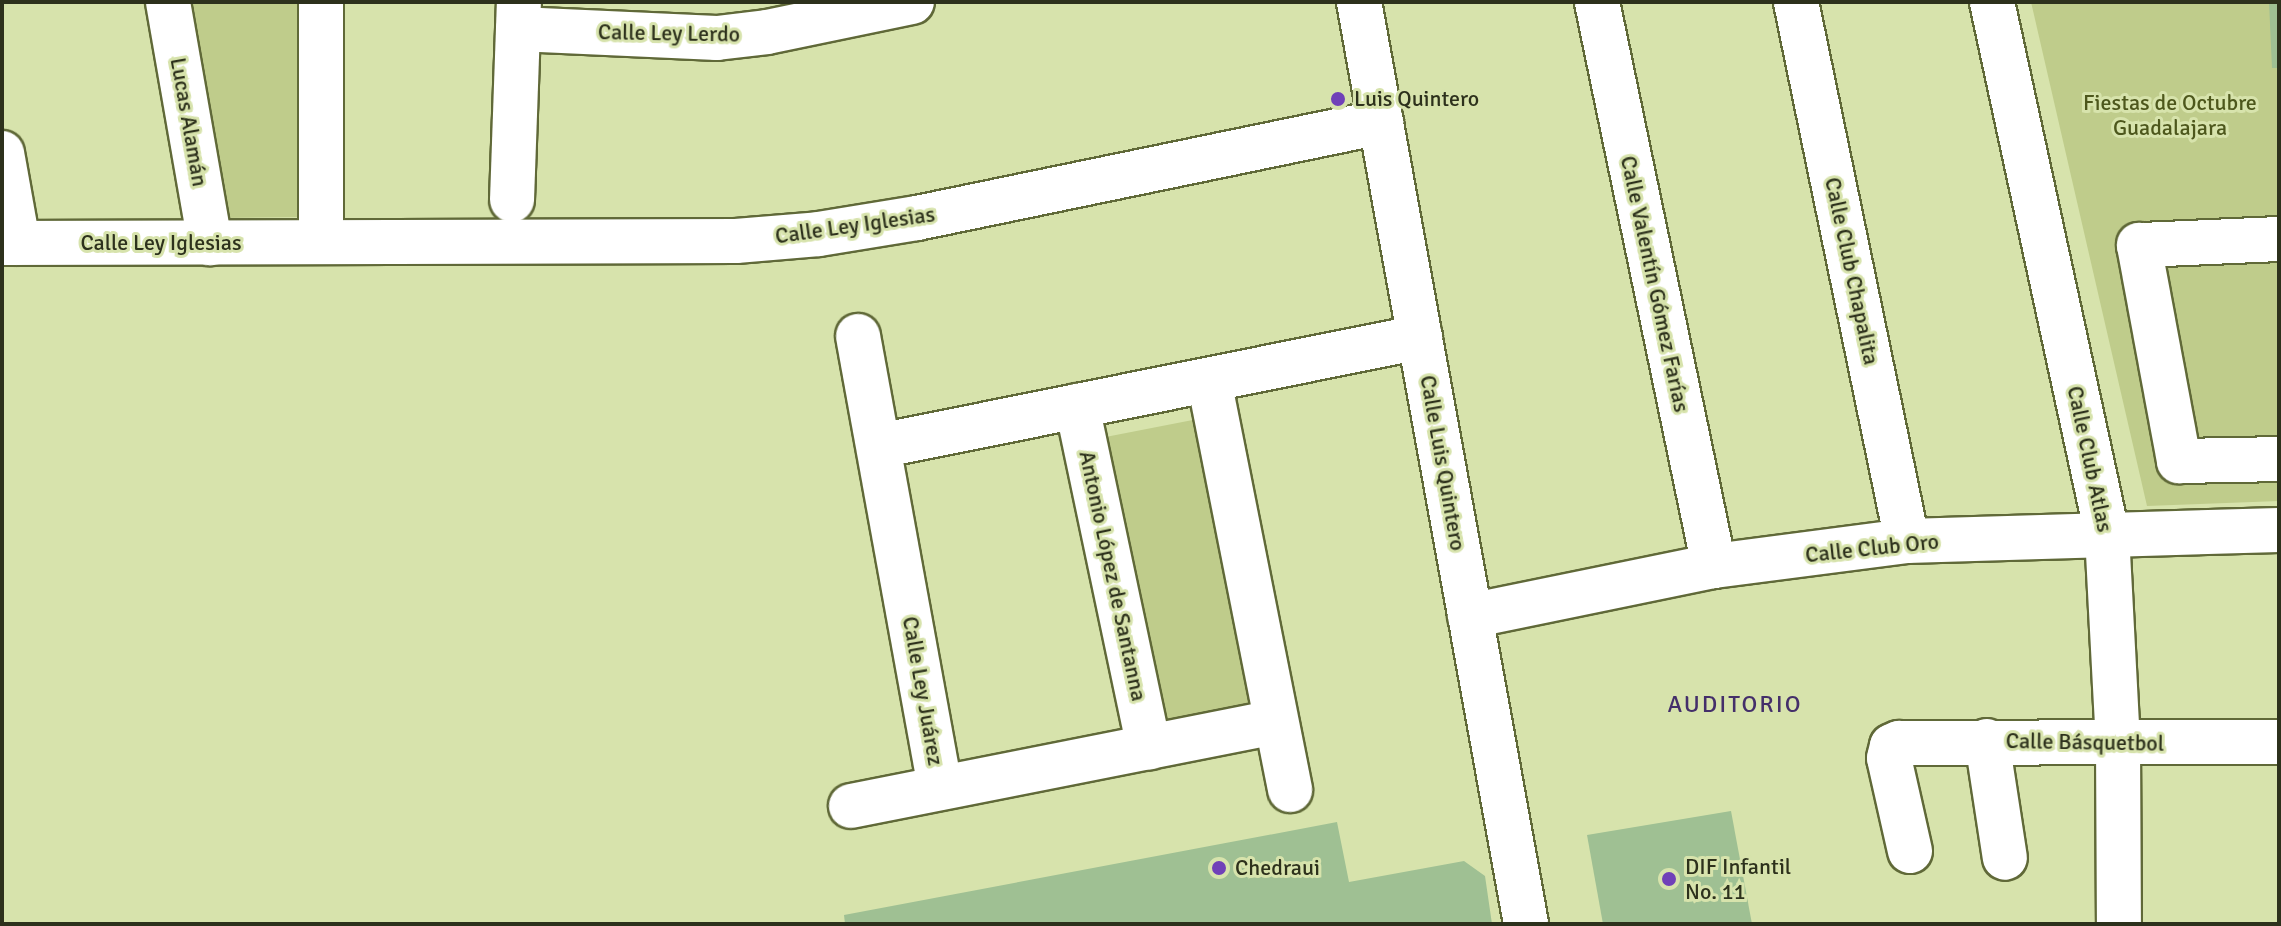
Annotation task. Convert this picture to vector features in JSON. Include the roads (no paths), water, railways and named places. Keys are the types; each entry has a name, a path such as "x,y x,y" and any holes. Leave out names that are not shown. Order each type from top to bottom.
{"street":[{"name":"Lucas Alamán","path":"168,2 210,243"},
{"path":"321,2 321,242"},
{"name":"Calle Luis Quintero","path":"1359,2 1470,616 1516,916"},
{"name":"Calle Valentín Gómez Farías","path":"1597,2 1714,566"},
{"name":"Calle Club Chapalita","path":"1796,2 1907,541"},
{"name":"Calle Club Atlas","path":"1992,2 2107,534 2118,744 2119,924"},
{"name":"Calle Ley Lerdo","path":"512,200 518,16 717,20 767,32 907,3"},
{"name":"Calle Ley Iglesias","path":"10,243 736,241 819,234 917,218 1381,122"},
{"path":"2,153 10,243"},
{"path":"2279,239 2139,245 2179,461 2279,459"},
{"name":"Calle Ley Juárez","path":"858,336 940,788 1276,722"},
{"path":"879,446 1420,337"},
{"path":"1209,380 1290,790"},
{"name":"Antonio López de Santanna","path":"1077,406 1149,747"},
{"name":"Calle Club Oro","path":"1470,616 1714,566 1907,541 2279,530"},
{"path":"1987,741 2005,858"},
{"name":"Calle Básquetbol","path":"1910,851 1889,758 1892,746 1905,742 2279,742"},
{"path":"851,806 940,788"}],"place":[{"name":"Luis Quintero","path":"1338,99"},
{"name":"Chedraui","path":"1219,868"},
{"name":"DIF Infantil No. 11","path":"1669,879"}],"district":[{"name":"AUDITORIO","path":"1735,705"}],"park label":[{"name":"Fiestas de Octubre Guadalajara","path":"2170,114"}]}
